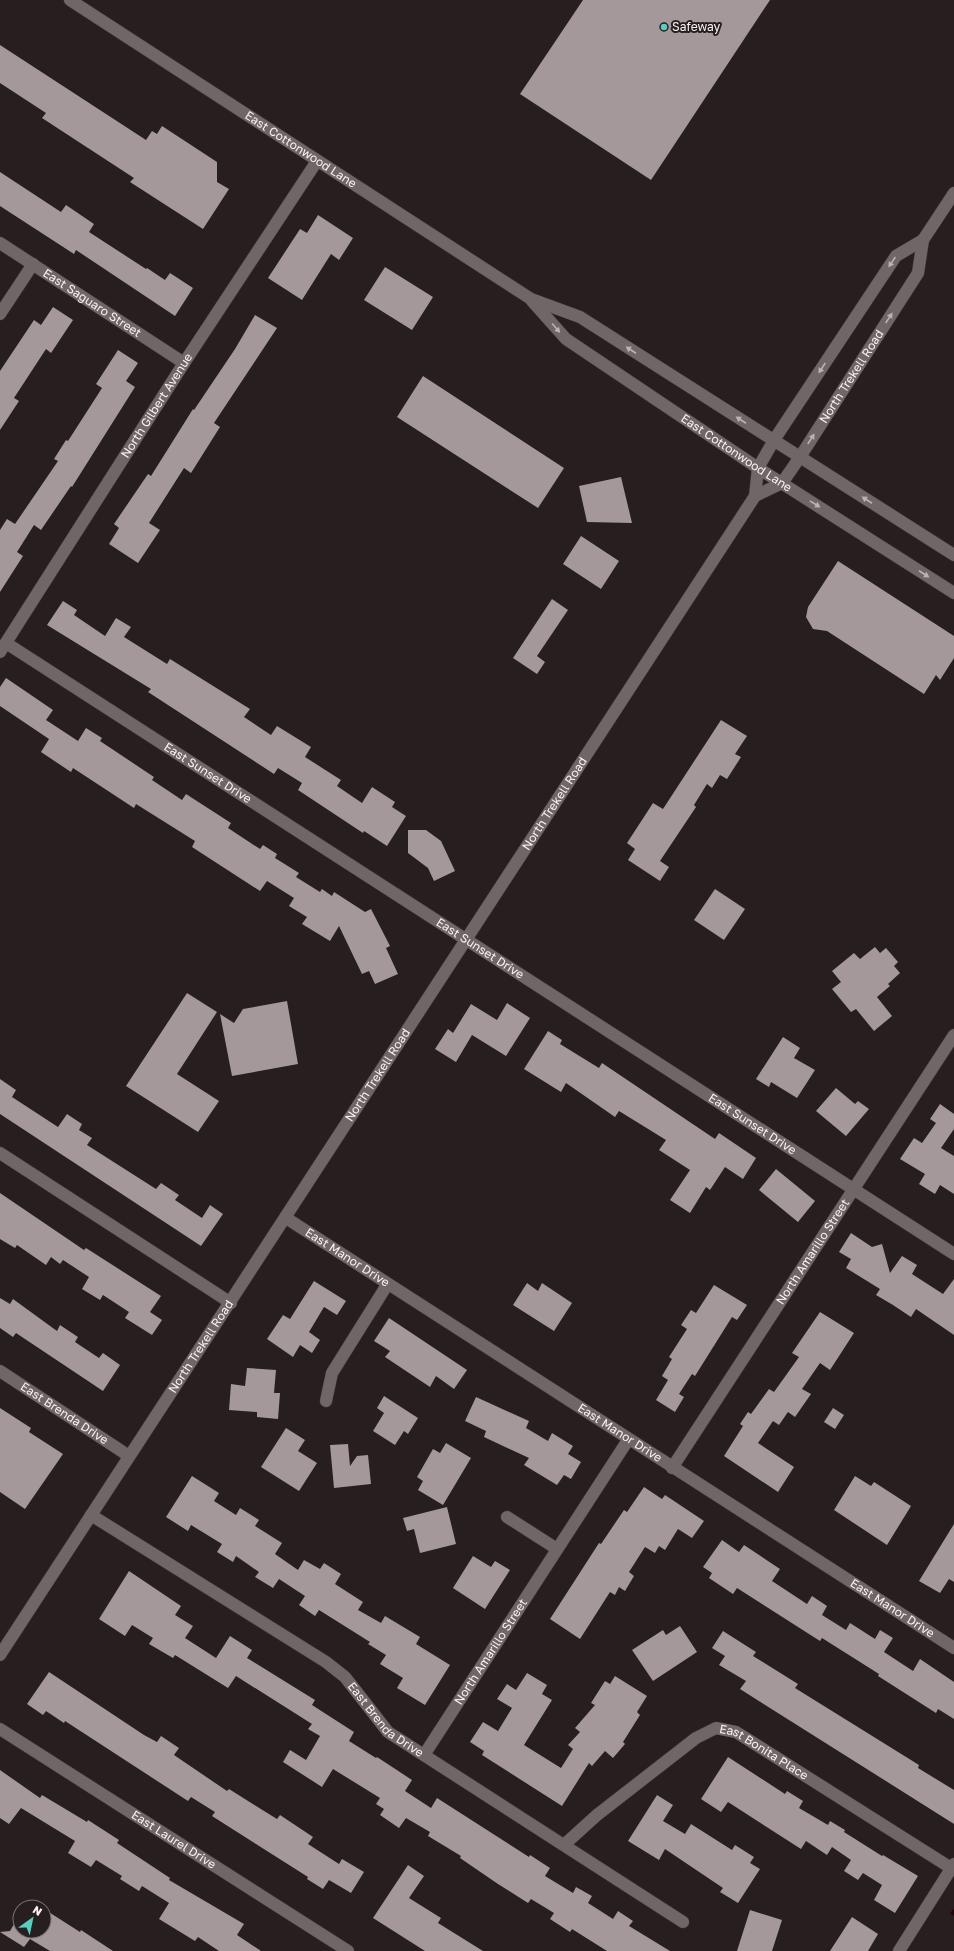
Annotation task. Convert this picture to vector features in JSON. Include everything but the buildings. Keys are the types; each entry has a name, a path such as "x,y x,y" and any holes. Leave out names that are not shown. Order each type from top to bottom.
{"street":[{"name":"East Cottonwood Lane","path":"70,0 530,299 580,317 954,555"},
{"name":"North Gilbert Avenue","path":"3,647 184,363 317,161"},
{"name":"North Trekell Road","path":"755,496 782,483 800,457 918,273 923,240 954,193"},
{"name":"North Trekell Road","path":"0,1655 129,1456 231,1303 755,496 758,468 774,440 896,256 923,240"},
{"name":"East Saguaro Street","path":"0,242 184,363"},
{"path":"0,314 33,264"},
{"name":"East Cottonwood Lane","path":"530,299 566,339 758,468 954,593"},
{"name":"East Sunset Drive","path":"3,647 466,939 954,1254"},
{"name":"North Amarillo Street","path":"672,1468 954,1035"},
{"path":"0,1153 231,1303"},
{"name":"East Manor Drive","path":"286,1218 387,1285 954,1648"},
{"path":"326,1401 332,1374 387,1285"},
{"name":"East Brenda Drive","path":"0,1371 129,1456"},
{"name":"North Amarillo Street","path":"424,1755 628,1440"},
{"name":"East Brenda Drive","path":"91,1515 326,1662 345,1677 388,1732 565,1844 683,1922"},
{"path":"507,1517 557,1549"},
{"name":"East Bonita Place","path":"565,1844 597,1814 696,1738 716,1728 736,1732 953,1866"},
{"name":"East Laurel Drive","path":"0,1729 348,1951"},
{"path":"899,1951 953,1866"}],"place":[{"name":"Safeway","path":"664,27"}]}
